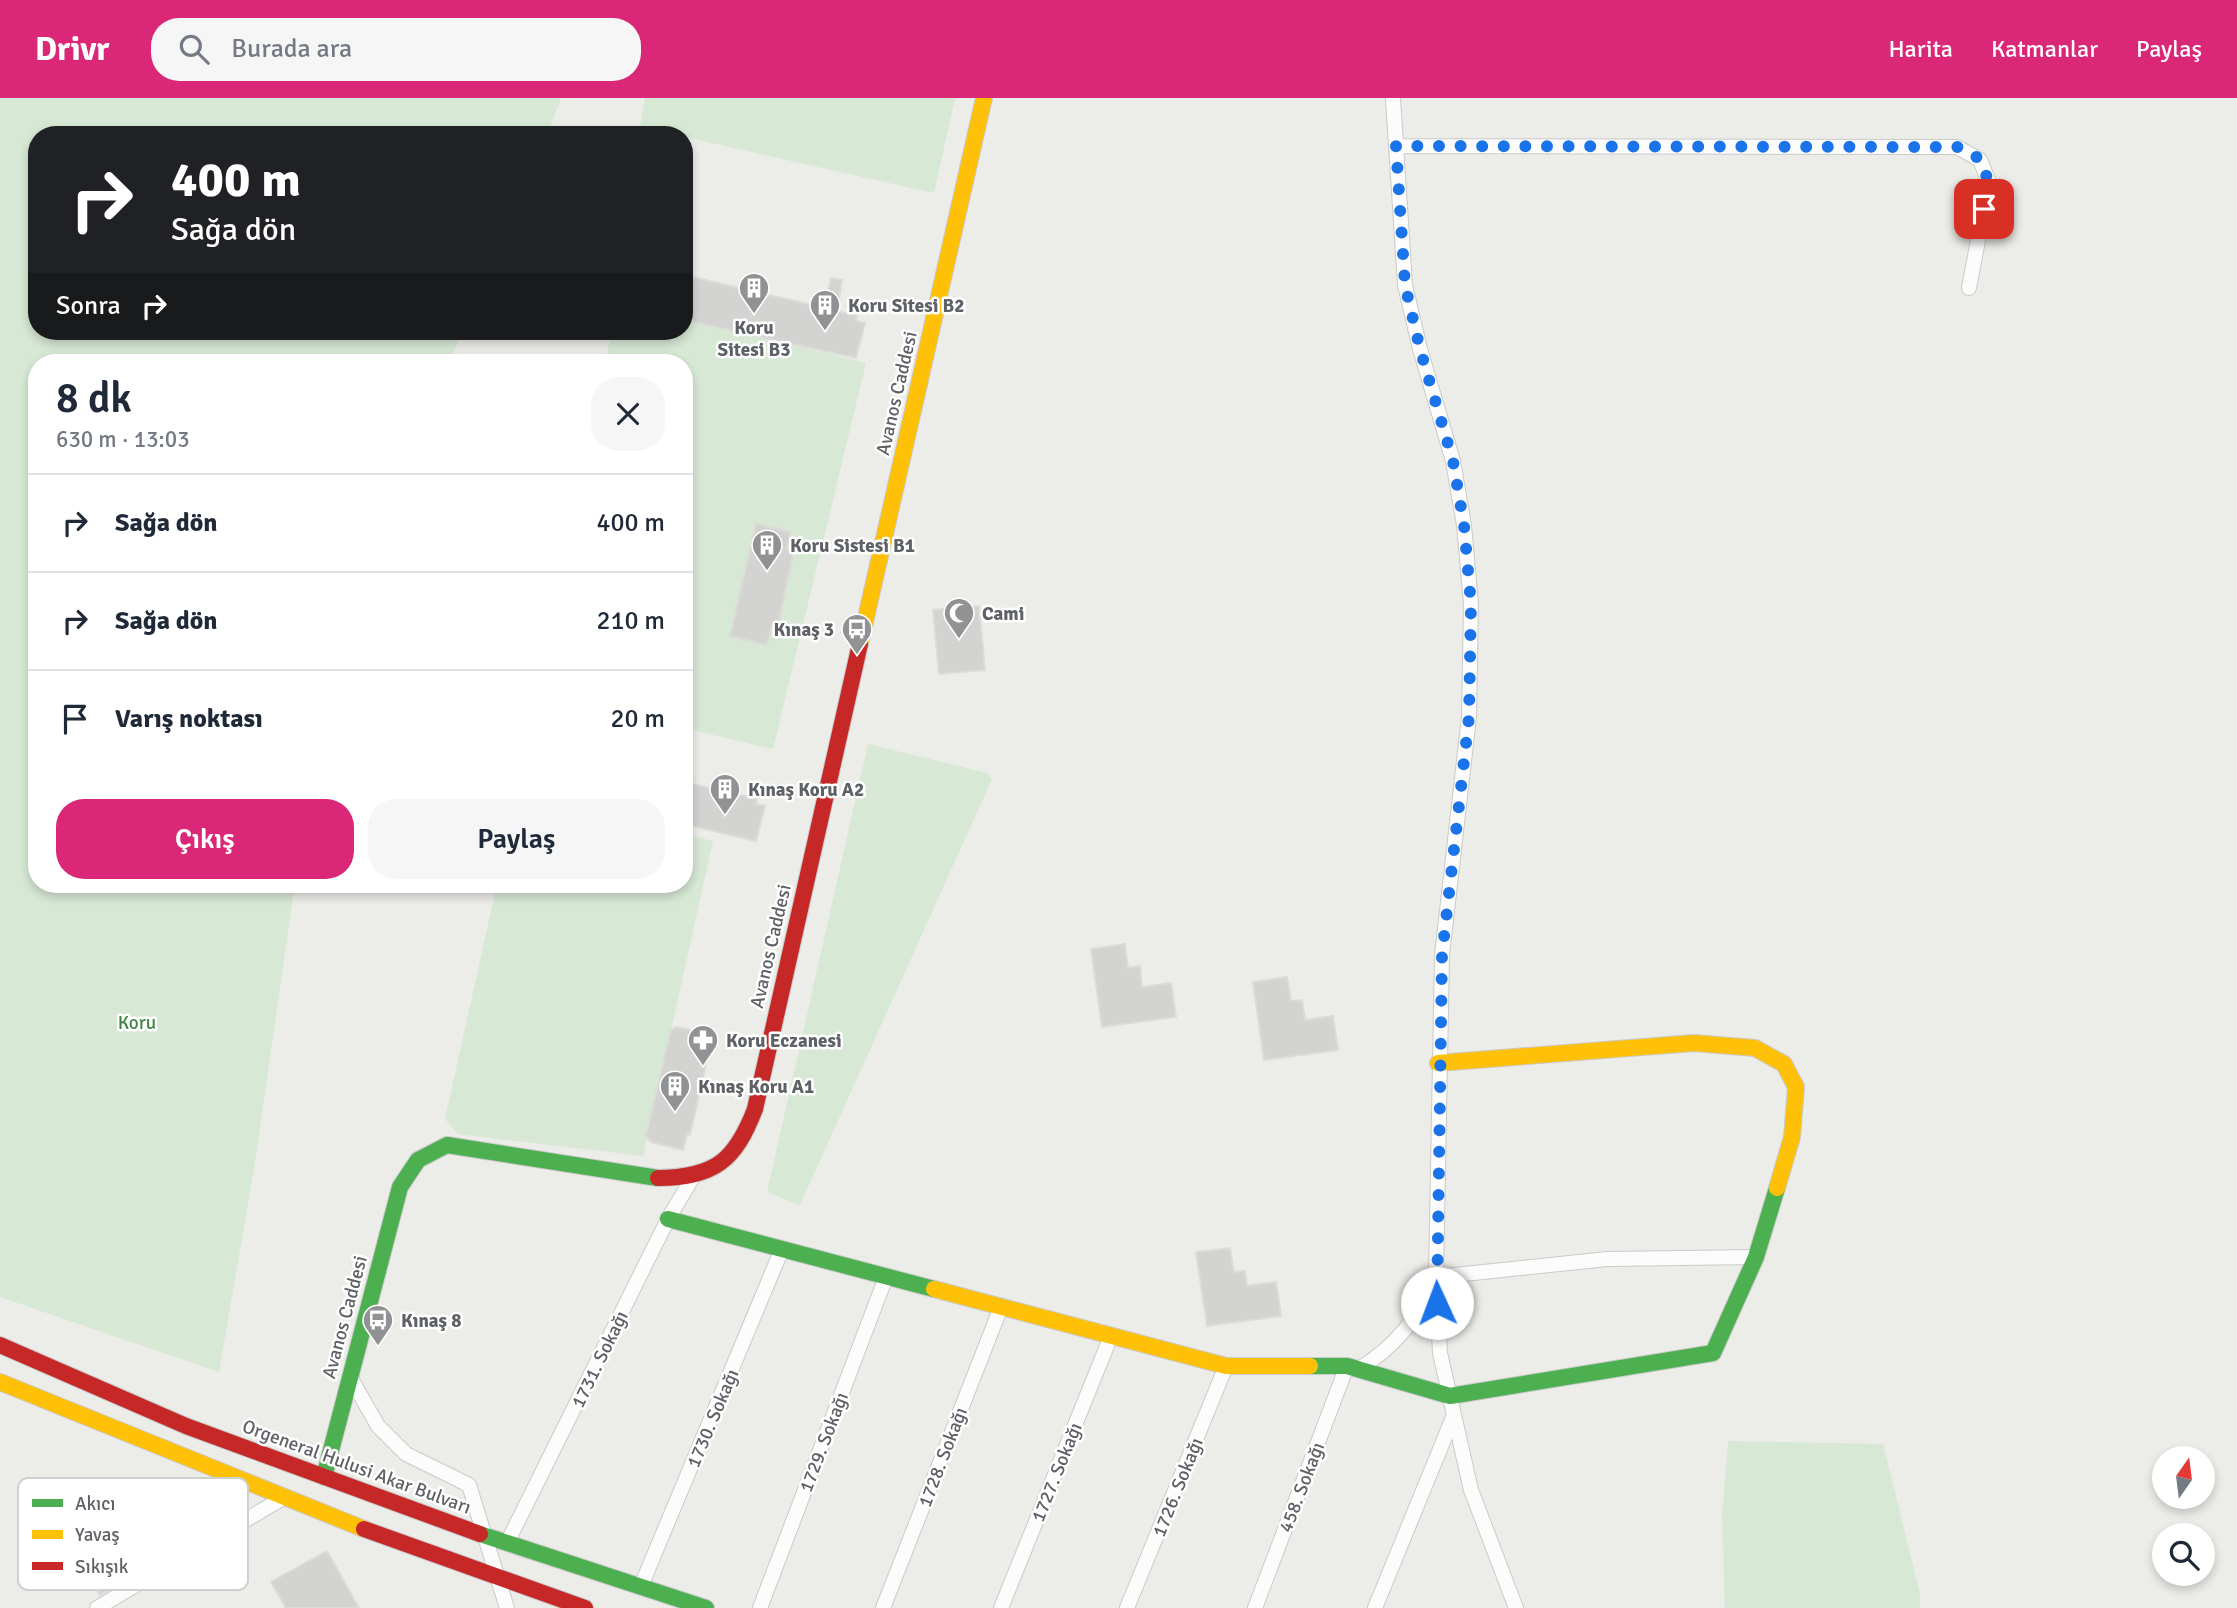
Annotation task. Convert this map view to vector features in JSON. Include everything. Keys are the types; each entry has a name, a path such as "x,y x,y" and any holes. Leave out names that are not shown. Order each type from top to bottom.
{"street":[{"name":"Avanos Caddesi","path":"324,1477 400,1187 412,1165 429,1152 447,1145 644,1179 693,1177 728,1158 751,1123 984,98"},
{"path":"1393,98 1405,285 1420,349 1453,461 1464,525 1471,604 1469,717 1442,955 1436,1278 1440,1353 1471,1490 1516,1608"},
{"path":"1396,146 1957,147 1980,160 1989,182 1969,288"},
{"path":"668,1219 1226,1366 1353,1367 1450,1396 1713,1353 1756,1257 1792,1137 1796,1087 1790,1071 1776,1056 1742,1045 1660,1043 1438,1063"},
{"name":"1731. Sokağı","path":"508,1543 668,1219 693,1177"},
{"name":"1730. Sokağı","path":"641,1586 782,1249"},
{"path":"1436,1278 1607,1259 1756,1257"},
{"name":"1729. Sokağı","path":"760,1608 886,1277"},
{"path":"1353,1367 1384,1352 1405,1332 1428,1297 1436,1278"},
{"name":"1728. Sokağı","path":"883,1608 1001,1307"},
{"name":"1727. Sokağı","path":"1002,1608 1111,1336"},
{"name":"Orgeneral Hulusi Akar Bulvarı","path":"0,1345 186,1426 487,1536 706,1608"},
{"name":"1726. Sokağı","path":"1127,1608 1226,1366"},
{"name":"458. Sokağı","path":"1255,1608 1353,1367"},
{"path":"350,1377 378,1426 406,1454 469,1485 487,1536 507,1608"},
{"path":"0,1382 234,1478"},
{"path":"1376,1608 1454,1414"},
{"path":"248,1484 585,1608"},
{"path":"248,1519 283,1498"},
{"path":"97,1608 127,1590"}],"green space":[{"name":"Koru","path":"0,98 561,98 550,126 28,126 28,340 459,340 453,354 28,354 28,893 294,893 255,1163 219,1372 0,1297"},
{"path":"645,98 955,98 934,193 693,139 693,126 640,126"},
{"path":"693,320 866,363 773,749 693,730 693,354 607,354 610,340 693,340"},
{"path":"868,744 987,773 992,779 800,1205 767,1192"},
{"path":"693,836 713,841 643,1156 458,1134 445,1119 495,893 693,893"},
{"path":"1728,1441 1883,1444 1920,1593 1920,1608 1725,1608 1722,1515"}],"building":[{"path":"693,277 824,308 831,278 842,280 837,311 857,316 856,321 865,323 856,358 693,322"},
{"name":"Koru Sistesi B1","path":"756,524 791,532 787,549 794,550 777,629 771,628 767,645 730,636"},
{"name":"Cami","path":"979,606 985,670 939,674 933,610"},
{"name":"Kınaş Koru A2","path":"693,784 757,799 756,804 765,806 756,841 693,826"},
{"path":"1125,944 1128,968 1140,966 1142,987 1171,983 1176,1017 1102,1027 1091,949"},
{"path":"1287,977 1291,1001 1302,1000 1305,1020 1333,1016 1338,1050 1264,1060 1253,982"},
{"path":"677,1027 709,1035 706,1050 709,1051 690,1135 687,1134 683,1150 651,1142 646,1136 671,1030"},
{"path":"1230,1248 1234,1272 1245,1271 1247,1286 1276,1282 1281,1316 1207,1326 1196,1252"},
{"path":"327,1551 359,1608 286,1608 271,1582"}],"traffic: fast":[{"path":"324,1477 400,1187 418,1160 447,1145 658,1178"},
{"path":"1310,1366 1347,1366 1450,1396 1713,1353 1756,1257 1777,1188"},
{"path":"668,1219 934,1289"},
{"path":"480,1534 706,1608"}],"traffic: slow":[{"path":"860,644 984,98"},
{"path":"1438,1063 1694,1043 1755,1048 1784,1064 1796,1087 1792,1137 1777,1188"},
{"path":"934,1289 1226,1366 1310,1366"},
{"path":"0,1382 238,1478"},
{"path":"248,1482 364,1529"}],"traffic: jam":[{"path":"658,1178 694,1174 720,1163 739,1142 755,1109 860,644"},
{"path":"0,1345 186,1426 480,1534"},
{"path":"364,1529 585,1608"}],"place":[{"name":"Koru Sitesi B3","path":"754,315"},
{"name":"Koru Sitesi B2","path":"825,332"},
{"name":"Koru Sistesi B1","path":"767,572"},
{"name":"Cami","path":"959,640"},
{"name":"Kınaş 3","path":"857,656"},
{"name":"Kınaş Koru A2","path":"725,816"},
{"name":"Koru Eczanesi","path":"703,1067"},
{"name":"Kınaş Koru A1","path":"675,1113"},
{"name":"Kınaş 8","path":"378,1347"}],"route":[{"path":"1437,1303 1438,1063 1442,955 1469,717 1471,604 1464,525 1453,461 1433,385 1420,349 1405,285 1396,146 1957,147 1966,149 1980,160 1988,174 1984,209"}]}
